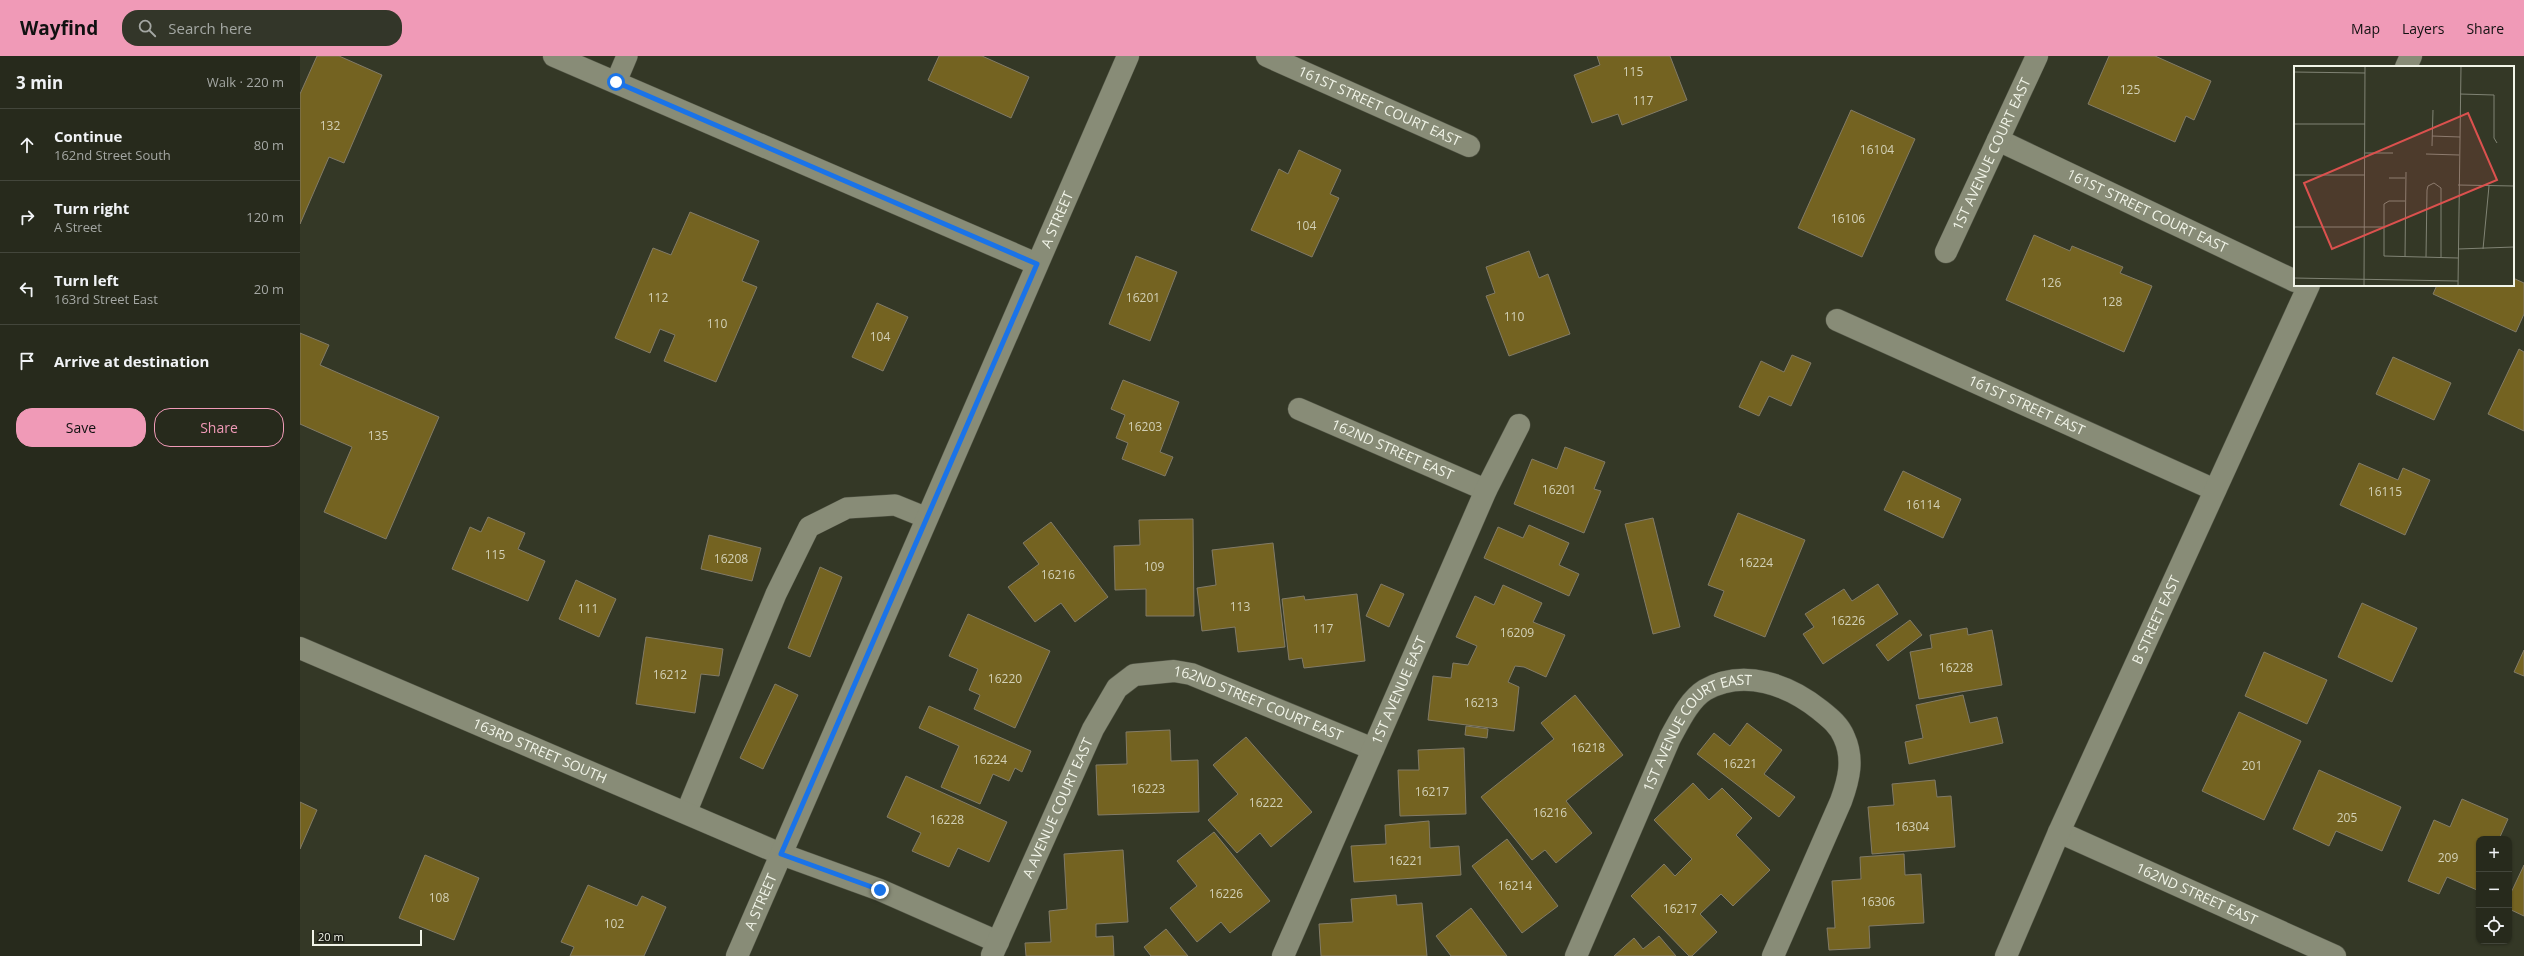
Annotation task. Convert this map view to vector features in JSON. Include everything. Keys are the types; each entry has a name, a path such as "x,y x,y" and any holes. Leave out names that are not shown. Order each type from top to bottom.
{"street":[{"path":"554,56 1037,264"},
{"name":"A STREET","path":"737,956 1128,56"},
{"name":"161ST STREET COURT EAST","path":"1267,56 1469,146"},
{"name":"1ST AVENUE COURT EAST","path":"1946,252 2037,56"},
{"path":"2406,66 2411,56"},
{"name":"161ST STREET COURT EAST","path":"1998,140 2294,280"},
{"name":"B STREET EAST","path":"2006,956 2059,832 2215,490 2304,286"},
{"name":"161ST STREET EAST","path":"1838,320 2215,490"},
{"name":"162ND STREET EAST","path":"1300,409 1486,490"},
{"name":"1ST AVENUE EAST","path":"1283,956 1486,490 1519,425"},
{"name":"163RD STREET SOUTH","path":"300,648 781,854 880,890 995,949"},
{"name":"162ND STREET COURT EAST","path":"1140,674 1174,671 1191,674 1373,749"},
{"name":"A AVENUE COURT EAST","path":"995,949 1093,729 1117,688 1134,675 1140,674"},
{"name":"1ST AVENUE COURT EAST","path":"1576,956 1670,738 1687,708 1704,690 1729,681 1770,682 1802,695 1835,722 1844,736 1850,754 1850,777 1841,801 1773,956"},
{"name":"162ND STREET EAST","path":"2059,832 2335,956"}],"lane":[{"path":"616,82 627,56"},
{"path":"686,813 776,594 809,527 847,508 895,505 926,518"}],"building":[{"path":"317,56 339,56 382,75 344,163 329,157 300,224 300,94"},
{"path":"939,56 982,56 1029,77 1011,118 928,80"},
{"path":"1597,56 1670,56 1687,100 1622,125 1618,114 1592,123 1574,75 1600,65"},
{"path":"2109,56 2155,56 2211,81 2194,120 2186,116 2175,142 2088,104"},
{"path":"1851,110 1915,139 1862,257 1798,228"},
{"path":"1299,150 1341,170 1330,194 1339,198 1312,257 1251,230 1279,169 1288,174"},
{"path":"690,212 759,241 742,281 757,287 716,382 664,361 675,335 660,329 650,353 615,338 653,248 671,255"},
{"path":"2034,235 2070,251 2072,246 2123,267 2120,273 2152,286 2124,352 2006,300"},
{"path":"1529,251 1539,278 1548,274 1570,334 1509,356 1486,296 1495,293 1486,267"},
{"path":"1136,256 1177,272 1150,341 1109,324"},
{"path":"2514,278 2524,283 2524,314 2516,332 2433,294 2437,286 2514,286"},
{"path":"877,303 908,317 883,371 852,357"},
{"path":"300,333 329,345 320,365 439,417 386,539 324,512 352,447 300,424"},
{"path":"2519,349 2524,352 2524,431 2488,414"},
{"path":"1792,355 1811,363 1791,406 1769,396 1759,416 1739,407 1761,361 1784,372"},
{"path":"2393,357 2451,383 2434,420 2376,394"},
{"path":"1123,380 1179,402 1160,452 1173,457 1165,476 1122,459 1128,443 1116,438 1125,415 1111,409"},
{"path":"1565,447 1605,462 1594,489 1601,491 1584,533 1514,504 1532,459 1557,469"},
{"path":"2359,463 2398,480 2403,468 2430,480 2405,535 2340,505"},
{"path":"1903,471 1961,499 1943,538 1884,510"},
{"path":"1738,513 1805,540 1765,637 1714,616 1724,591 1708,585"},
{"path":"488,517 525,533 518,549 545,561 528,601 452,569 470,527 481,532"},
{"path":"1653,518 1680,627 1653,634 1625,524"},
{"path":"1193,519 1194,616 1146,616 1146,589 1115,590 1114,546 1140,545 1139,520"},
{"path":"1051,522 1108,597 1075,622 1061,603 1035,622 1008,587 1039,564 1023,543"},
{"path":"1529,525 1569,543 1559,565 1579,574 1569,596 1484,558 1498,527 1523,538"},
{"path":"709,535 761,548 752,581 701,569"},
{"path":"1273,543 1285,647 1238,652 1235,627 1202,631 1197,588 1216,585 1212,550"},
{"path":"820,567 842,577 810,657 788,648"},
{"path":"576,580 616,599 599,637 559,619"},
{"path":"1381,584 1404,594 1389,627 1366,616"},
{"path":"1878,584 1898,614 1823,664 1803,634 1814,627 1805,614 1844,589 1852,601"},
{"path":"1503,585 1542,603 1533,622 1565,635 1546,677 1524,667 1515,666 1508,682 1519,687 1514,731 1428,720 1433,676 1451,678 1453,663 1468,665 1477,646 1456,637 1475,596 1494,605"},
{"path":"1357,594 1365,661 1304,668 1302,658 1289,660 1282,599 1304,596 1305,600"},
{"path":"2362,603 2417,628 2392,682 2338,657"},
{"path":"968,614 1050,651 1015,728 974,709 980,695 969,690 978,669 949,656"},
{"path":"1910,620 1922,635 1888,661 1876,645"},
{"path":"1967,628 1968,635 1992,630 2002,685 1919,699 1910,652 1932,648 1930,635"},
{"path":"646,637 723,649 719,676 701,674 695,713 636,704"},
{"path":"2524,650 2524,676 2514,672"},
{"path":"2264,652 2327,680 2307,724 2245,696"},
{"path":"775,684 798,695 763,769 740,758"},
{"path":"1575,695 1623,755 1566,801 1592,833 1556,863 1545,850 1532,860 1481,797 1554,739 1541,723"},
{"path":"1963,695 1970,723 1997,717 2003,743 1909,764 1905,742 1923,738 1916,705"},
{"path":"929,706 1031,751 1022,772 1015,768 1009,781 993,774 980,804 941,787 959,746 919,728"},
{"path":"2239,712 2301,741 2264,820 2202,791"},
{"path":"1747,723 1782,750 1764,774 1795,797 1779,817 1697,754 1714,733 1730,746"},
{"path":"1466,726 1488,729 1487,738 1465,735"},
{"path":"1170,730 1171,761 1198,760 1199,812 1098,815 1096,765 1127,764 1126,732"},
{"path":"1246,737 1312,812 1271,847 1260,833 1237,853 1208,820 1238,794 1213,765"},
{"path":"1464,748 1466,814 1400,816 1398,770 1419,770 1418,750"},
{"path":"2319,770 2401,807 2382,851 2336,831 2329,846 2293,829"},
{"path":"906,776 1007,822 989,862 958,848 949,867 912,851 921,833 887,817"},
{"path":"1935,780 1937,797 1951,796 1955,847 1872,854 1868,807 1894,805 1892,784"},
{"path":"1693,783 1709,800 1722,788 1752,818 1736,835 1770,870 1733,906 1721,894 1700,914 1717,932 1692,956 1689,956 1631,896 1664,864 1675,876 1692,859 1654,820"},
{"path":"2462,799 2508,819 2500,836 2476,836 2476,890 2447,877 2439,894 2408,881 2434,820 2450,827"},
{"path":"300,802 317,810 300,849"},
{"path":"1429,821 1430,848 1459,846 1461,875 1354,882 1351,846 1386,844 1385,825"},
{"path":"1214,832 1270,901 1230,933 1221,922 1197,942 1170,908 1197,886 1177,861"},
{"path":"1507,839 1558,906 1522,933 1472,866"},
{"path":"1123,850 1128,922 1096,924 1096,937 1113,936 1114,956 1026,956 1025,943 1051,942 1049,911 1067,909 1064,854"},
{"path":"1904,854 1905,875 1921,874 1924,923 1869,926 1870,948 1829,950 1827,928 1835,928 1832,881 1861,879 1860,857"},
{"path":"425,855 479,878 454,940 399,918"},
{"path":"2524,865 2524,916 2512,910 2512,891"},
{"path":"588,885 637,906 642,896 666,907 644,956 570,956 574,947 561,942"},
{"path":"1396,895 1397,905 1422,903 1427,956 1321,956 1319,924 1353,922 1351,899"},
{"path":"1471,908 1507,956 1451,956 1436,936"},
{"path":"1166,929 1188,956 1151,956 1144,947"},
{"path":"1659,936 1676,956 1614,956 1634,938 1643,949"}],"route":[{"path":"616,82 1037,264 781,854 880,890"}]}
